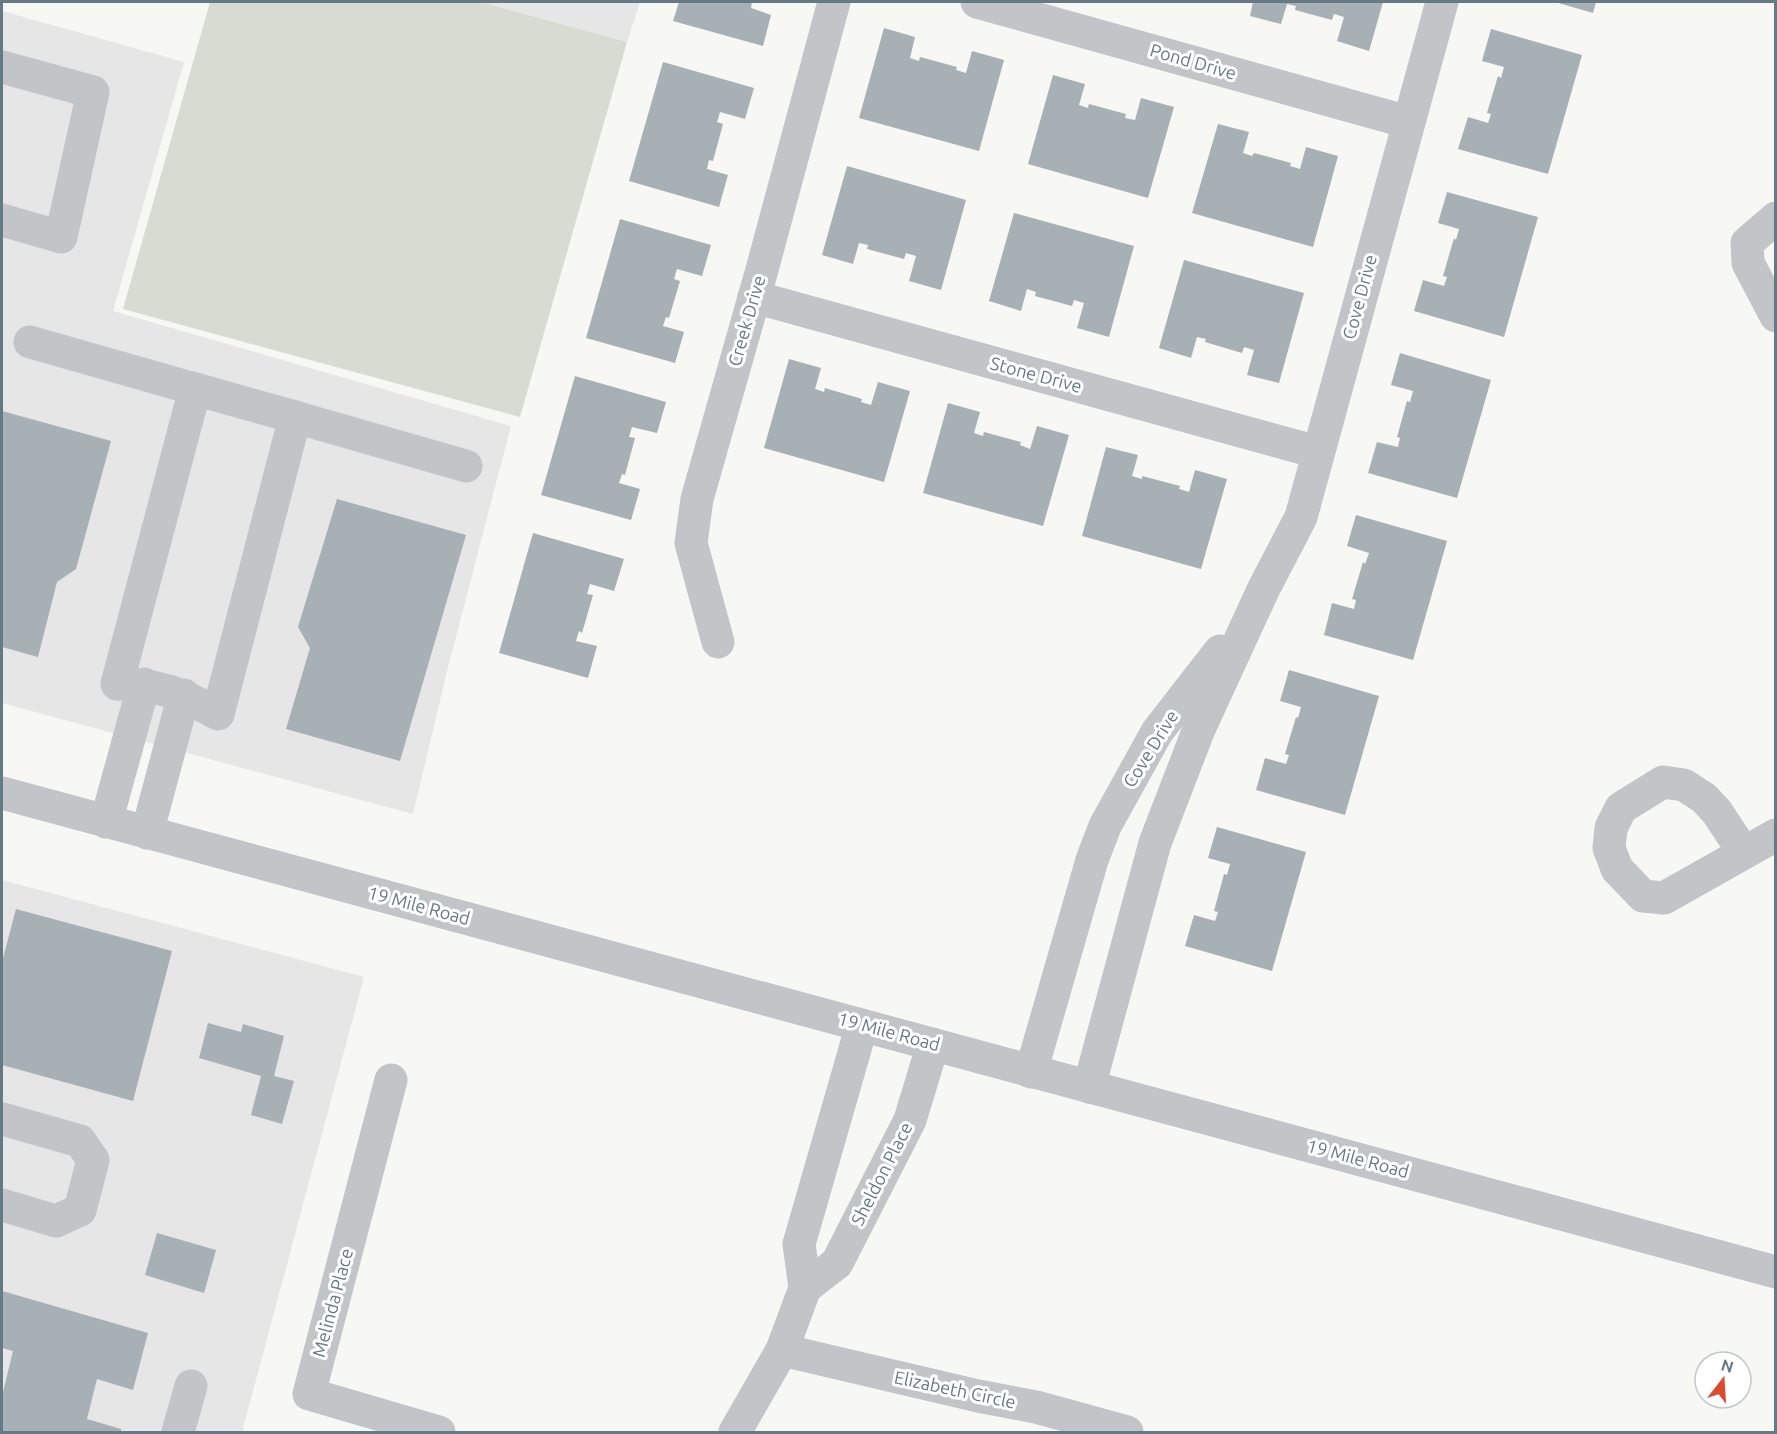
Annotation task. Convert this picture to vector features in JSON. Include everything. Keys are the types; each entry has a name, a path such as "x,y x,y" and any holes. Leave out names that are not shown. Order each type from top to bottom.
{"street":[{"name":"Creek Drive","path":"718,642 692,543 697,499 834,2"},
{"name":"Pond Drive","path":"977,2 1408,122"},
{"name":"Cove Drive","path":"1089,1087 1155,843 1199,729 1264,588 1301,517 1442,2"},
{"path":"2,67 93,92 61,237 2,220"},
{"path":"1776,218 1747,243 1748,263 1776,316"},
{"name":"Stone Drive","path":"754,297 1317,452"},
{"path":"30,342 466,466"},
{"path":"195,389 117,684 144,684 184,695 218,714 296,417"},
{"name":"Cove Drive","path":"1031,1072 1092,860 1105,826 1157,732 1207,669 1264,588"},
{"path":"106,822 144,684"},
{"path":"147,832 184,695"},
{"name":"19 Mile Road","path":"2,793 1776,1272"},
{"path":"1105,826 1155,843"},
{"path":"735,1432 782,1350 805,1288 799,1244 862,1025"},
{"name":"Sheldon Place","path":"805,1288 837,1263 910,1120 933,1044"},
{"name":"Melinda Place","path":"391,1080 309,1394 439,1432"},
{"path":"2,1119 80,1141 93,1160 80,1210 56,1221 2,1205"},
{"name":"Elizabeth Circle","path":"782,1350 978,1396 1036,1407 1127,1432"},
{"path":"178,1432 191,1386"}],"shaded area":[{"path":"210,2 481,2 627,42 520,417 123,309"},
{"path":"481,2 640,2 627,42"},
{"path":"2,11 184,62 113,311 511,426 447,671 413,814 2,703"},
{"path":"2,880 364,977 242,1432 2,1432"}],"building":[{"path":"679,2 752,2 751,8 771,15 763,46 673,21"},
{"path":"1253,2 1383,2 1369,51 1337,41 1344,17 1334,14 1332,20 1295,10 1296,6 1287,4 1281,24 1250,16"},
{"path":"1555,2 1596,2 1593,13"},
{"path":"884,28 915,37 910,58 919,61 920,57 957,67 956,70 966,73 972,51 1004,60 979,151 859,118"},
{"path":"1491,29 1582,55 1548,174 1458,149 1468,117 1488,123 1491,114 1487,113 1498,76 1501,78 1504,67 1482,61"},
{"path":"663,62 754,88 745,119 720,112 717,122 723,124 713,161 709,160 707,169 728,175 719,207 629,181"},
{"path":"1053,75 1085,84 1079,105 1088,108 1089,104 1126,114 1125,118 1135,120 1141,98 1174,107 1148,198 1028,164"},
{"path":"1218,124 1249,132 1243,153 1252,156 1254,153 1291,163 1290,166 1300,169 1306,147 1338,156 1313,247 1192,213"},
{"path":"847,166 966,200 941,290 909,281 916,256 906,253 904,259 867,249 868,245 859,243 853,264 822,255"},
{"path":"1447,192 1538,217 1504,337 1414,311 1423,280 1444,286 1447,277 1443,276 1454,238 1456,240 1459,229 1438,223"},
{"path":"1014,213 1134,246 1109,337 1077,328 1084,303 1074,300 1072,306 1035,296 1036,292 1027,289 1021,311 989,301"},
{"path":"620,219 711,245 702,276 677,269 674,279 680,281 669,318 666,317 663,326 684,332 675,363 586,338"},
{"path":"1184,260 1304,293 1279,383 1247,375 1254,350 1244,347 1242,353 1205,342 1206,339 1197,337 1191,358 1159,348"},
{"path":"1400,353 1491,380 1457,498 1368,473 1377,442 1398,447 1400,438 1397,437 1407,401 1410,402 1413,391 1391,385"},
{"path":"789,359 821,368 815,389 824,392 825,388 862,399 861,402 871,405 878,382 910,391 884,482 764,448"},
{"path":"575,376 666,402 657,433 632,427 629,437 635,438 625,475 622,474 619,483 640,489 631,520 541,495"},
{"path":"948,403 980,412 974,433 983,436 984,432 1021,442 1020,445 1030,449 1037,426 1069,435 1043,526 923,493"},
{"path":"2,411 111,441 76,569 57,582 38,657 2,647"},
{"path":"1106,447 1138,455 1132,476 1142,479 1142,476 1180,486 1179,489 1189,492 1195,470 1227,479 1201,569 1082,536"},
{"path":"337,499 466,535 400,761 286,729 310,648 298,627"},
{"path":"1356,515 1447,541 1413,660 1324,635 1332,603 1354,609 1356,600 1352,599 1363,562 1365,564 1369,553 1347,546"},
{"path":"533,533 624,559 614,591 590,584 587,594 593,595 582,633 579,631 576,641 597,646 588,678 499,653"},
{"path":"1289,670 1379,696 1345,815 1256,790 1265,758 1286,764 1289,755 1285,754 1301,707 1280,701"},
{"path":"1217,827 1306,852 1272,971 1185,946 1194,915 1215,921 1218,912 1214,911 1224,874 1227,875 1230,864 1208,858"},
{"path":"16,909 172,951 133,1101 2,1065 2,962"},
{"path":"208,1023 241,1032 243,1024 284,1036 274,1076 294,1081 282,1124 251,1115 261,1076 199,1058"},
{"path":"157,1233 216,1250 204,1293 145,1275"},
{"path":"2,1291 148,1333 133,1390 97,1379 87,1419 121,1429 121,1432 2,1432 2,1396 13,1351 2,1348"}]}
